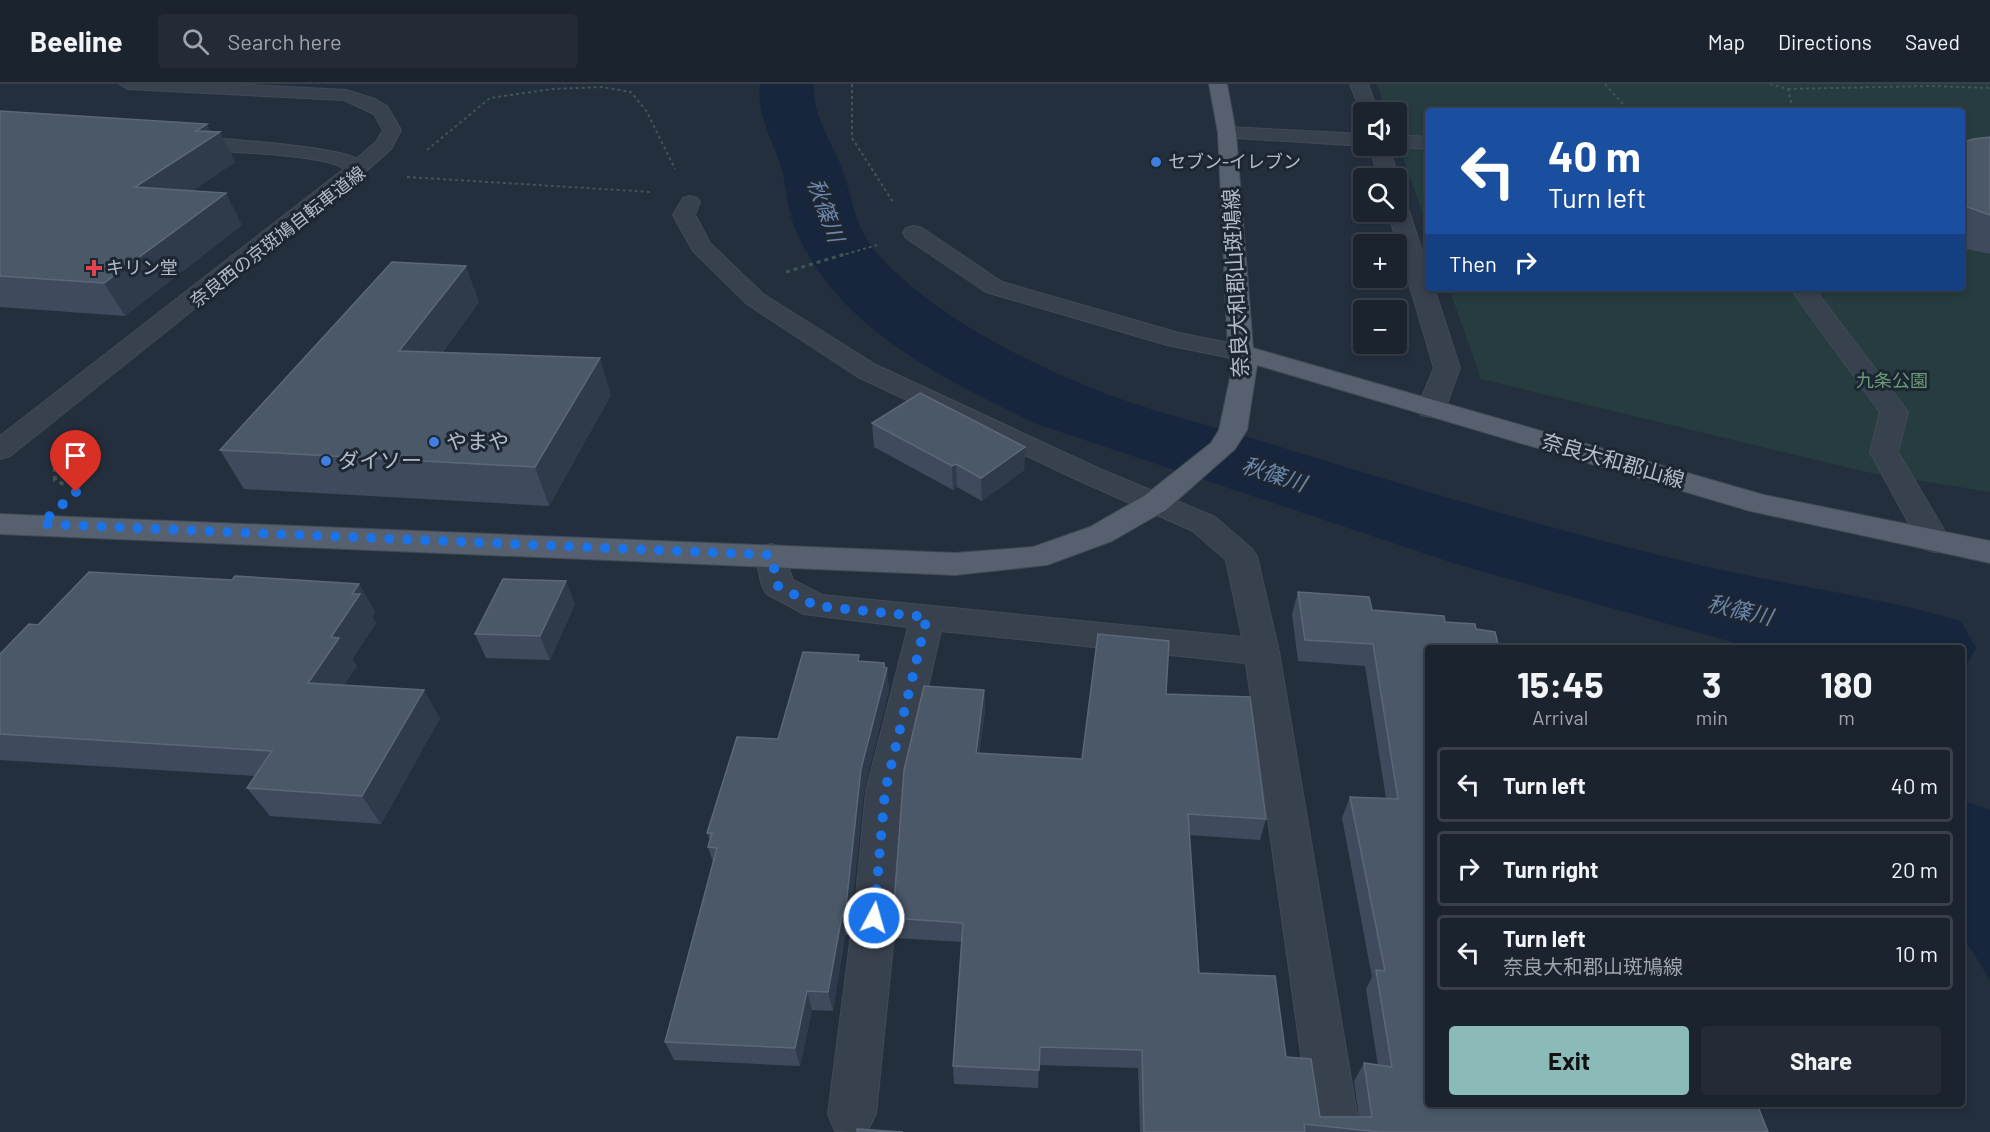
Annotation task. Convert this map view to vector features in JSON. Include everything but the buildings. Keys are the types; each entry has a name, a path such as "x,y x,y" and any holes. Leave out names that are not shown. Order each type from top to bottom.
{"main road":[{"name":"奈良大和郡山斑鳩線","path":"0,524 955,564 1036,557 1101,534 1165,495 1221,449 1233,430 1243,361 1227,133 1218,84"},
{"name":"奈良大和郡山線","path":"1243,361 1431,409 1761,504 1990,552"}],"street":[{"path":"0,450 356,170 384,145 392,130 389,118 376,105 346,95 128,84"},
{"path":"1359,84 1365,102"},
{"path":"1227,133 1353,139"},
{"path":"160,141 299,152 345,159 356,170"},
{"path":"1407,142 1425,143"},
{"path":"690,202 684,214 701,246 755,299 867,370 1090,476 1165,495 1241,556 1262,651 1336,1132"},
{"path":"1402,222 1447,368 1431,409"},
{"path":"914,233 994,287 1243,361"},
{"path":"1805,291 1894,412 1884,452 1935,542"},
{"path":"771,555 778,586 816,606 1262,651"},
{"path":"852,1114 877,896 885,791 927,617"}],"path":[{"path":"782,274 914,233 870,170 852,138 852,84"},
{"path":"1605,84 1626,108"},
{"path":"1770,84 1788,89 1930,86 1990,88"},
{"name":"奈良西の京斑鳩自転車道線","path":"381,173 420,156 490,98 552,89 602,87 631,92 647,112 690,202"},
{"path":"1788,89 1792,108"},
{"path":"356,170 408,177 634,189 690,202"},
{"path":"41,524 76,492 55,480 53,453"}],"green space":[{"name":"九条公園","path":"1377,84 1990,84 1990,492 1866,472 1481,379 1450,291 1965,291 1965,108 1425,108 1425,220 1403,156 1407,156 1407,102 1383,102"}],"water":[{"path":"1965,801 1990,810 1990,980 1965,940"}],"waterway":[{"name":"秋篠川","path":"787,84 787,104 792,124 809,161 829,232 845,260 869,287 898,312 965,356 1033,392 1063,406 1276,475 1597,573 1705,601 1909,645"}],"place":[{"name":"セブン-イレブン","path":"1156,162"},
{"name":"キリン堂","path":"94,268"},
{"name":"やまや","path":"434,442"},
{"name":"ダイソー","path":"326,461"}],"route":[{"path":"76,492 41,524 771,555 778,586 816,606 927,617 885,791 874,918"}]}
